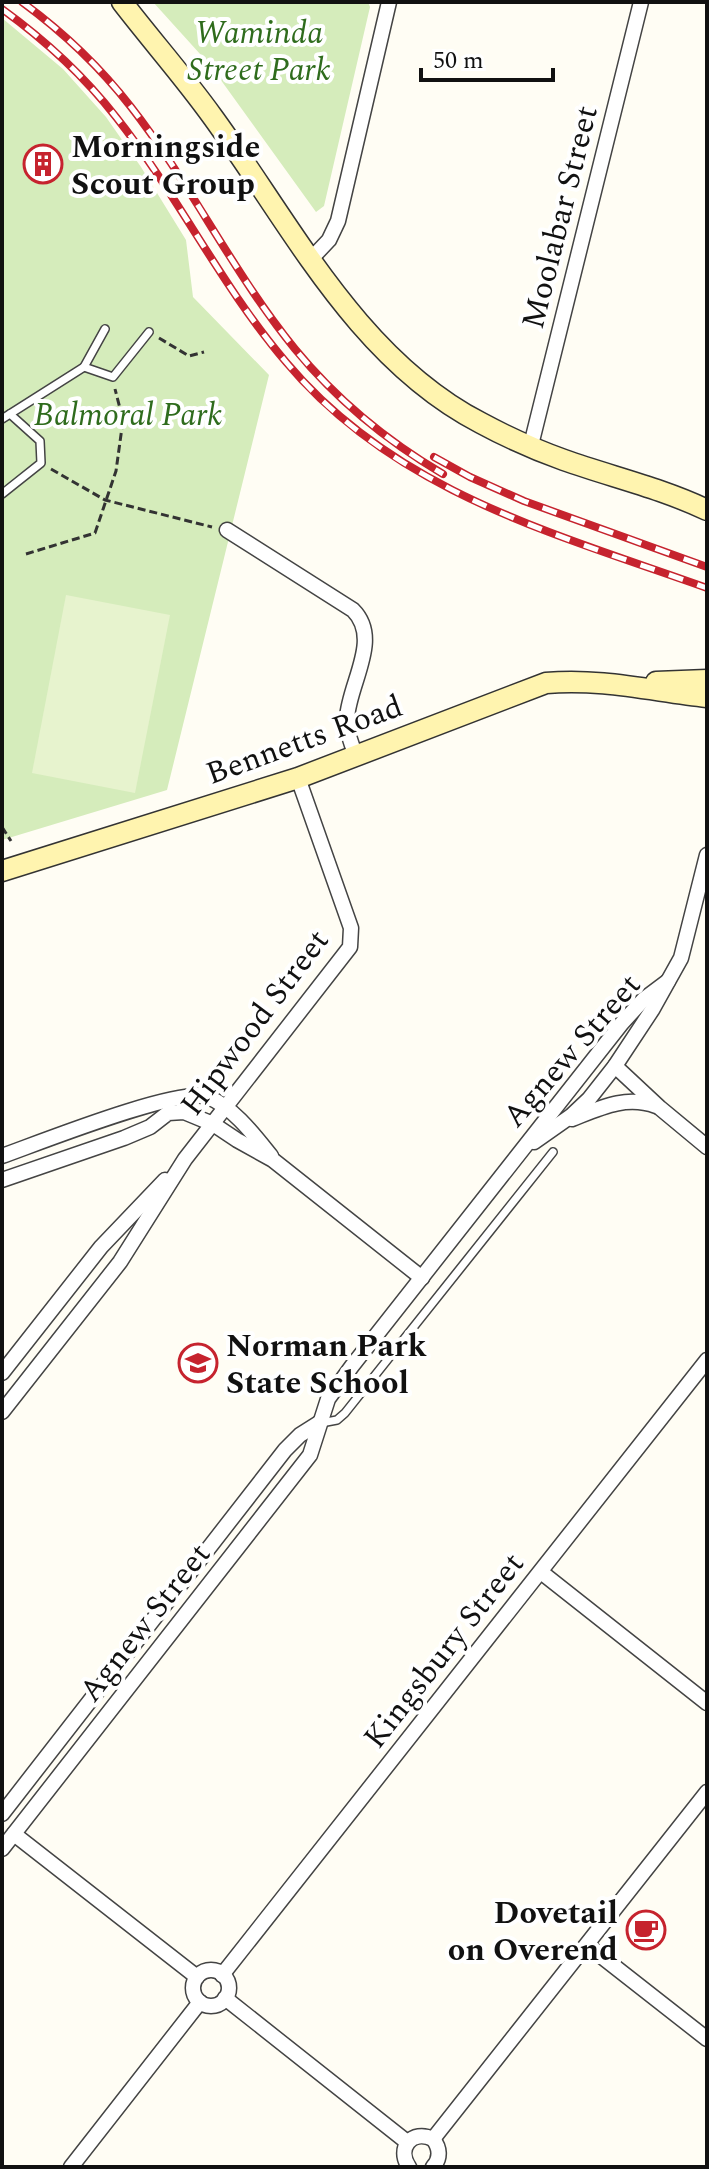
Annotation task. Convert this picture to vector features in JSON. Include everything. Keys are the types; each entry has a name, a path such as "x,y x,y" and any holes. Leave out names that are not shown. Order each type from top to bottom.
{"main road":[{"path":"107,2 160,51"},
{"path":"122,2 211,114 339,300 372,336 433,392 480,422 562,459 683,498 707,510"},
{"path":"683,498 707,495"},
{"name":"Bennetts Road","path":"2,871 298,778 546,683 576,680 629,684 707,697"},
{"name":"Bennetts Road","path":"629,684 707,680"}],"street":[{"path":"310,260 329,240 338,221 389,2"},
{"name":"Moolabar Street","path":"531,445 641,2"},
{"path":"227,530 353,610 362,619 366,631 364,646 346,719 349,739 356,755"},
{"name":"Hipwood Street","path":"2,1373 101,1247 185,1159 352,941 351,928 298,778"},
{"name":"Agnew Street","path":"518,1155 581,1107 643,1026 682,955 701,901 707,855"},
{"name":"Agnew Street","path":"2,1849 307,1459 329,1397 622,1023 644,999 668,981"},
{"path":"615,1066 707,1147"},
{"path":"2,1156 181,1097 206,1096 248,1128 273,1160"},
{"path":"557,1126 625,1101 639,1101 660,1108"},
{"path":"2,1180 124,1138 150,1127 172,1112 189,1113 273,1160 422,1278"},
{"name":"Hipwood Street","path":"2,1412 120,1262 185,1159"},
{"name":"Kingsbury Street","path":"222,1975 707,1360"},
{"name":"Agnew Street","path":"2,1814 285,1450 300,1435 319,1423"},
{"path":"541,1572 707,1703"},
{"path":"433,2139 707,1792"},
{"path":"14,1834 197,1977"},
{"path":"587,1945 707,2039"},
{"path":"209,1971 222,1975 228,1986 225,1998 214,2006 200,2002 193,1990 197,1977 209,1971"},
{"path":"225,1998 407,2142"},
{"path":"71,2167 200,2002"},
{"path":"409,2167 404,2158 407,2142 417,2136 433,2139 439,2149 436,2166"}],"lane":[{"path":"2,419 84,367 105,329"},
{"path":"84,367 113,377 149,332"},
{"path":"2,494 41,463 40,441 10,414"},
{"name":"Agnew Street","path":"319,1423 337,1420 345,1413 553,1152"}],"path":[{"path":"149,332 189,356 204,352"},
{"path":"26,554 95,533 116,471 123,420 113,377"},
{"path":"41,463 105,500 227,530"},
{"path":"2,827 11,841"}],"green space":[{"name":"Waminda Street Park","path":"153,2 368,2 370,7 324,206 316,212 210,65"},
{"name":"Balmoral Park","path":"2,18 63,69 106,117 186,240 193,297 269,375 167,790 2,840"},
{"path":"66,595 170,615 135,793 32,773"}],"railway":[{"path":"22,2 80,51 131,107 252,290 311,367 363,418 443,474"},
{"path":"2,9 63,59 104,102 160,178 263,333 329,407 376,444 427,476 480,503 535,527 707,588"},
{"path":"434,457 524,501 707,567"}],"place":[{"name":"Morningside Scout Group","path":"43,164"},
{"name":"Norman Park State School","path":"198,1363"},
{"name":"Dovetail on Overend","path":"646,1930"}]}
